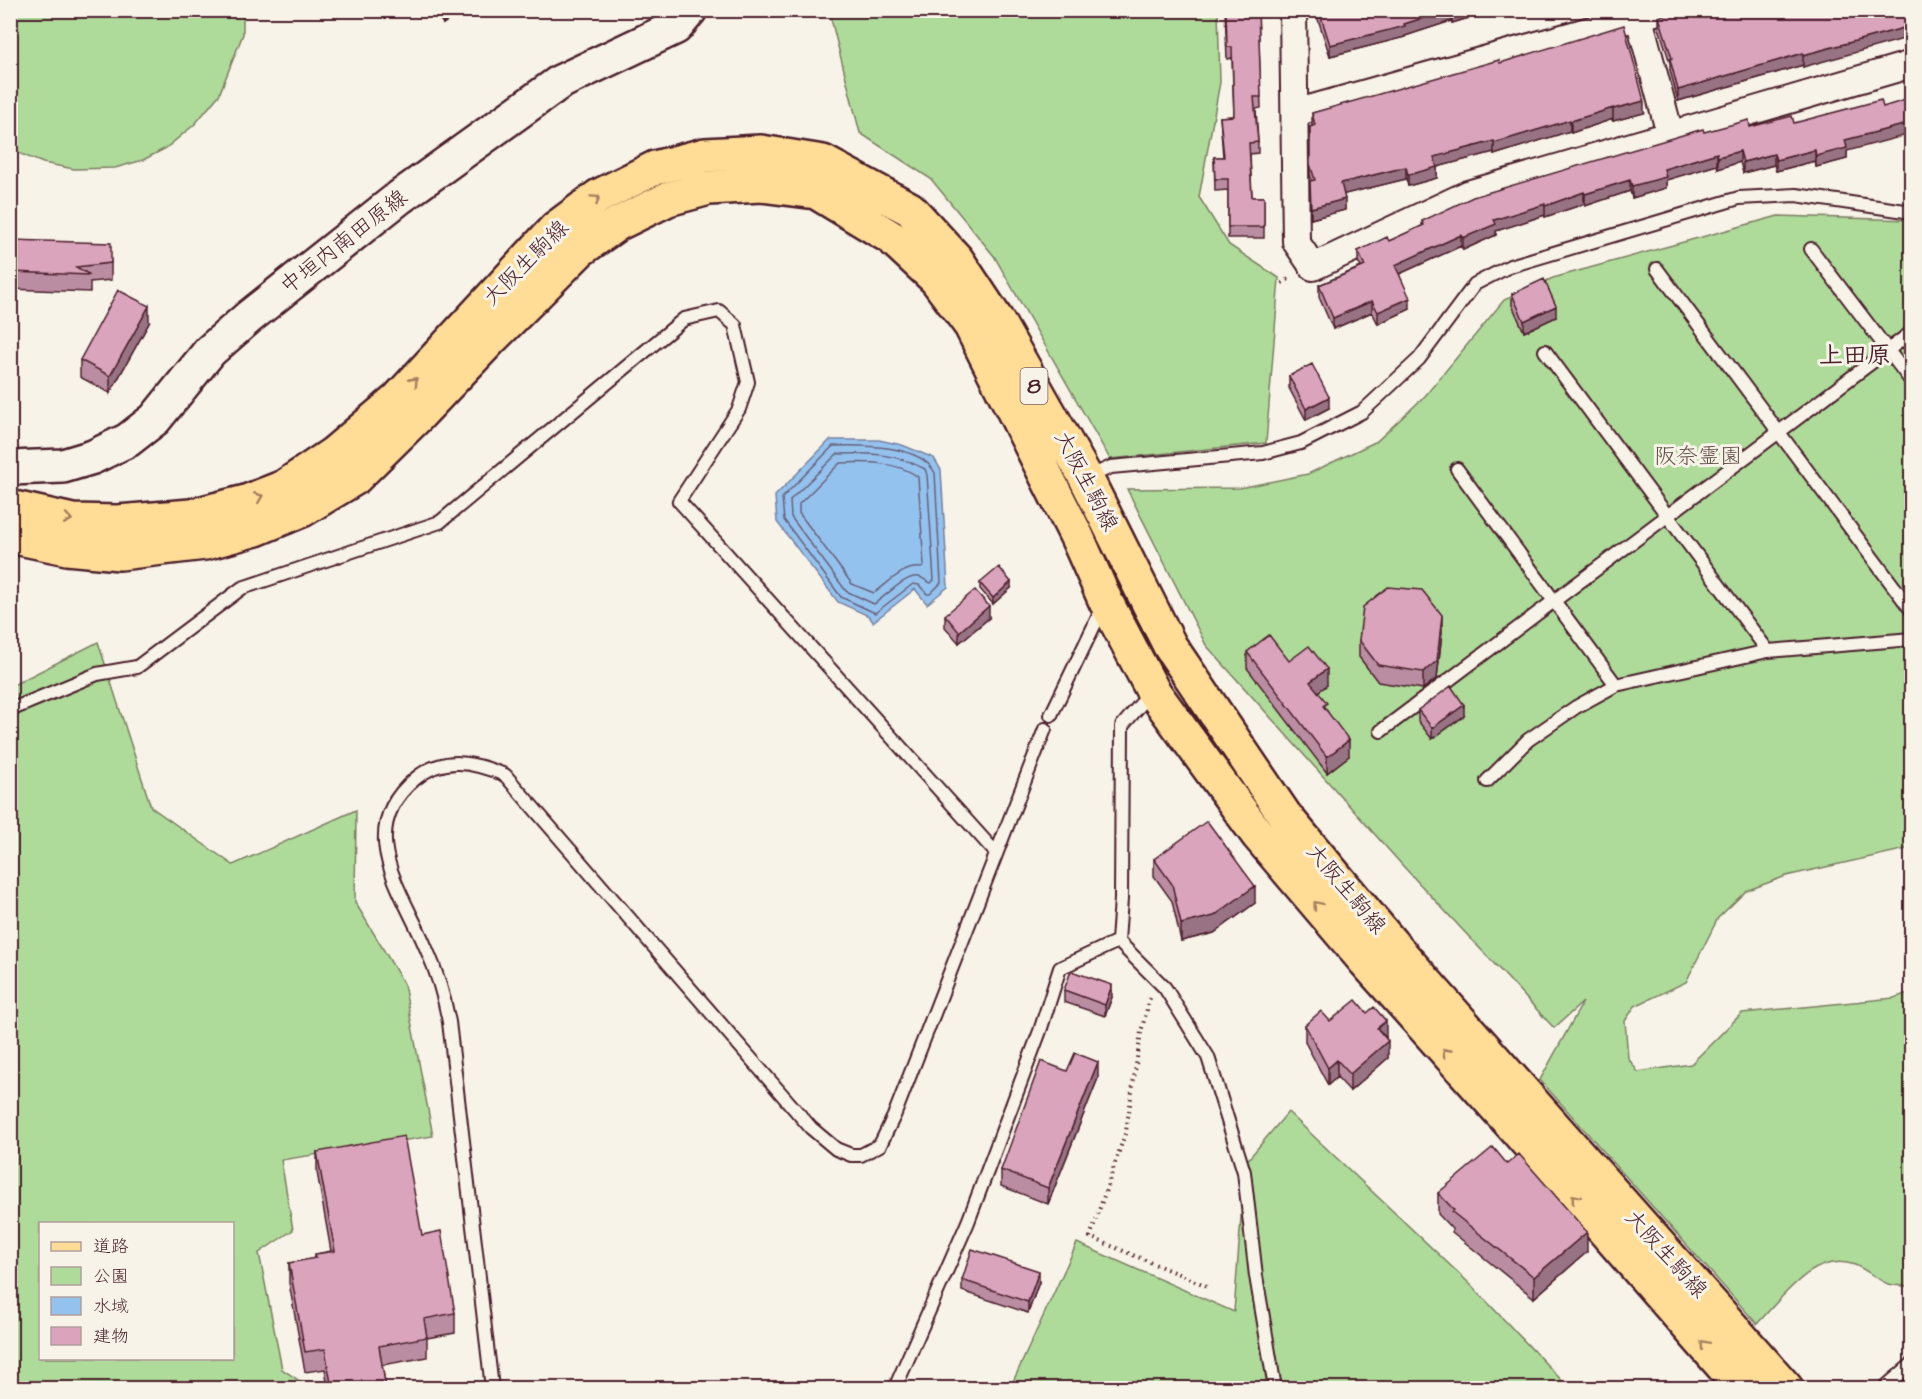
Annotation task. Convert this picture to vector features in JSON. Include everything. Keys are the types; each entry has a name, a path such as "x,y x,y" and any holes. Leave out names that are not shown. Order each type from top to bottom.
{"main road":[{"name":"中垣内南田原線","path":"10,468 63,466 93,457 128,440 155,419 210,351 249,317 400,197 560,82 676,27 690,10"},
{"name":"大阪生駒線","path":"10,507 73,521 118,522 191,516 246,502 284,487 333,454 398,399 556,228 599,196 655,168 705,155 761,152 823,162 910,209 957,260 989,309 1071,486 1077,537 1106,602 1153,691 1265,844 1365,961 1513,1126 1742,1389"},
{"name":"大阪生駒線","path":"10,536 67,548 120,552 205,543 256,529 302,510 355,478 580,250 617,224 668,199 709,188 761,185 816,192 892,238 936,279 971,326 1071,486 1109,522 1170,646 1285,816 1392,944 1785,1389"},
{"path":"1077,537 1109,522"}],"street":[{"path":"1293,10 1296,242 1313,267 1468,194 1911,64"},
{"path":"1295,113 1651,14 1670,134"}],"lane":[{"path":"1071,486 1111,467 1263,453 1301,443 1362,412 1419,359 1475,284 1510,266 1739,198 1796,195 1911,212"},
{"path":"1811,249 1911,382"},
{"path":"1656,269 1911,611"},
{"path":"10,710 97,674 137,667 242,588 440,522 684,319 719,310 735,325 748,382 739,409 680,501 996,853"},
{"path":"1381,731 1911,332"},
{"path":"1545,351 1768,651"},
{"path":"1457,469 1616,685"},
{"path":"1051,715 1106,602"},
{"path":"1487,782 1528,740 1576,707 1616,685 1768,651 1911,639"},
{"path":"1153,691 1122,726 1121,899 1118,941 1165,988 1208,1057 1244,1172 1256,1276 1275,1389"},
{"path":"492,1389 449,1022 441,985 426,946 402,898 387,859 383,835 391,807 408,785 425,771 453,762 480,765 505,775 812,1128 836,1149 850,1155 861,1155 880,1145 894,1116 1045,729"},
{"path":"895,1389 968,1222 1040,1031 1060,968 1118,941"},
{"path":"1884,1389 1911,1364"}],"path":[{"path":"1165,988 1150,996 1141,1032 1126,1131 1090,1237 1207,1286"}],"green space":[{"path":"11,10 243,11 243,34 219,95 195,124 166,148 143,160 115,168 74,169 43,163 11,150"},
{"path":"833,11 1218,11 1220,82 1199,197 1229,245 1279,278 1266,443 1110,459 994,256 931,179 860,133 831,19"},
{"name":"阪奈霊園","path":"1778,216 1911,220 1911,848 1786,876 1746,891 1718,918 1686,982 1635,1006 1625,1021 1628,1058 1638,1072 1691,1064 1742,1013 1894,998 1911,992 1911,1286 1888,1284 1855,1265 1840,1262 1826,1264 1800,1279 1757,1324 1540,1080 1583,1002 1554,1028 1403,866 1206,645 1127,489 1240,488 1308,474 1377,441 1425,396 1504,300 1553,278"},
{"path":"98,642 151,807 233,865 356,810 355,902 404,984 433,1136 281,1160 293,1230 259,1253 282,1369 310,1388 11,1388 11,686"},
{"path":"1288,1112 1471,1285 1569,1388 1010,1388 1077,1243 1234,1312 1245,1163"}],"water":[{"path":"830,440 879,440 902,445 934,458 941,470 948,587 927,604 915,589 873,622 869,616 838,602 777,522 775,496"}],"building":[{"path":"1226,10 1258,10 1261,97 1254,97 1258,142 1249,143 1252,197 1264,197 1264,227 1228,227 1228,179 1215,179 1214,157 1224,157 1220,117 1234,116 1232,47 1227,47"},
{"path":"1319,10 1448,10 1404,24 1405,26 1330,45"},
{"path":"1677,10 1911,10 1911,26 1803,55 1803,53 1678,90 1670,59 1672,58 1659,17"},
{"path":"1624,25 1644,101 1494,143 1494,141 1434,157 1437,167 1408,175 1406,167 1341,183 1345,199 1311,208 1310,181 1315,180 1310,164 1310,127 1315,125 1312,113 1499,60 1500,63"},
{"path":"1911,98 1911,123 1845,140 1847,148 1816,156 1815,150 1776,160 1774,154 1743,162 1740,151 1718,157 1717,153 1664,169 1666,177 1632,186 1630,180 1494,220 1496,224 1463,238 1461,235 1395,265 1410,298 1378,312 1372,301 1333,318 1319,285 1365,266 1358,251 1387,237 1389,241 1424,225 1422,221 1473,197 1703,129 1704,132 1749,120 1750,127 1792,116 1794,123 1881,100 1883,107"},
{"path":"10,240 111,243 111,263 76,267 90,275 10,272"},
{"path":"1544,279 1556,306 1524,321 1512,294"},
{"path":"118,290 149,306 110,376 80,360"},
{"path":"1312,364 1329,397 1306,409 1289,376"},
{"path":"999,567 1011,582 993,598 980,583"},
{"path":"1388,587 1422,590 1442,615 1437,661 1423,672 1378,665 1359,640 1363,607"},
{"path":"975,590 989,606 959,632 945,615"},
{"path":"1269,635 1289,661 1309,646 1327,669 1310,682 1327,703 1323,706 1349,740 1327,757 1247,652"},
{"path":"1451,686 1464,705 1432,728 1418,710"},
{"path":"1207,821 1255,886 1214,916 1181,924 1172,884 1154,859"},
{"path":"1071,971 1112,985 1105,1005 1064,990"},
{"path":"1356,1000 1367,1013 1374,1007 1386,1021 1377,1028 1388,1041 1350,1074 1337,1060 1328,1068 1305,1025 1321,1011 1330,1021"},
{"path":"1075,1053 1098,1062 1048,1188 1001,1170 1041,1061 1067,1071"},
{"path":"404,1136 422,1235 441,1231 455,1313 424,1319 427,1337 379,1346 386,1389 332,1389 325,1349 305,1352 289,1263 316,1258 315,1254 335,1251 317,1152"},
{"path":"1493,1147 1507,1164 1519,1154 1587,1232 1534,1277 1452,1212 1454,1210 1438,1193"},
{"path":"972,1249 1039,1271 1028,1302 962,1280"}],"district":[{"name":"上田原","path":"1855,356"}]}
